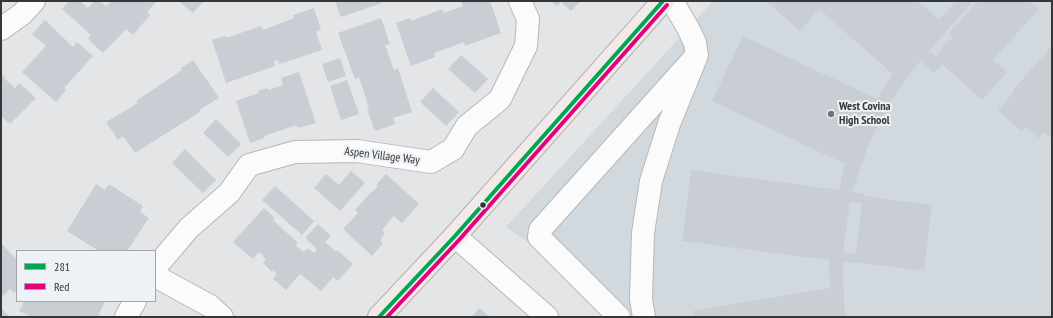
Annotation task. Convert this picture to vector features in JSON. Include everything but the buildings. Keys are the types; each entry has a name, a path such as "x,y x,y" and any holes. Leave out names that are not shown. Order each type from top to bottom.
{"main road":[{"path":"380,317 455,236 663,1"}],"street":[{"path":"1,29 22,14 34,1"},
{"name":"Aspen Village Way","path":"156,267 190,228 229,193 249,165 295,152 357,151 431,162 453,149 467,126 500,98 526,46 528,19 520,1"},
{"path":"644,317 641,299 643,233 651,180 668,124 697,56 695,43 672,1"},
{"path":"619,317 539,237 540,230 697,56"},
{"path":"455,236 547,317"},
{"path":"156,277 210,306 222,317"},
{"path":"126,317 134,302"}],"shaded area":[{"name":"West Covina High School","path":"713,1 1052,1 1052,317 638,317 506,227"}],"transit line":[{"name":"281","path":"379,317 455,236 663,1"},
{"name":"Red","path":"387,317 459,240 667,5"}],"place":[{"name":"West Covina High School","path":"831,114"}]}
